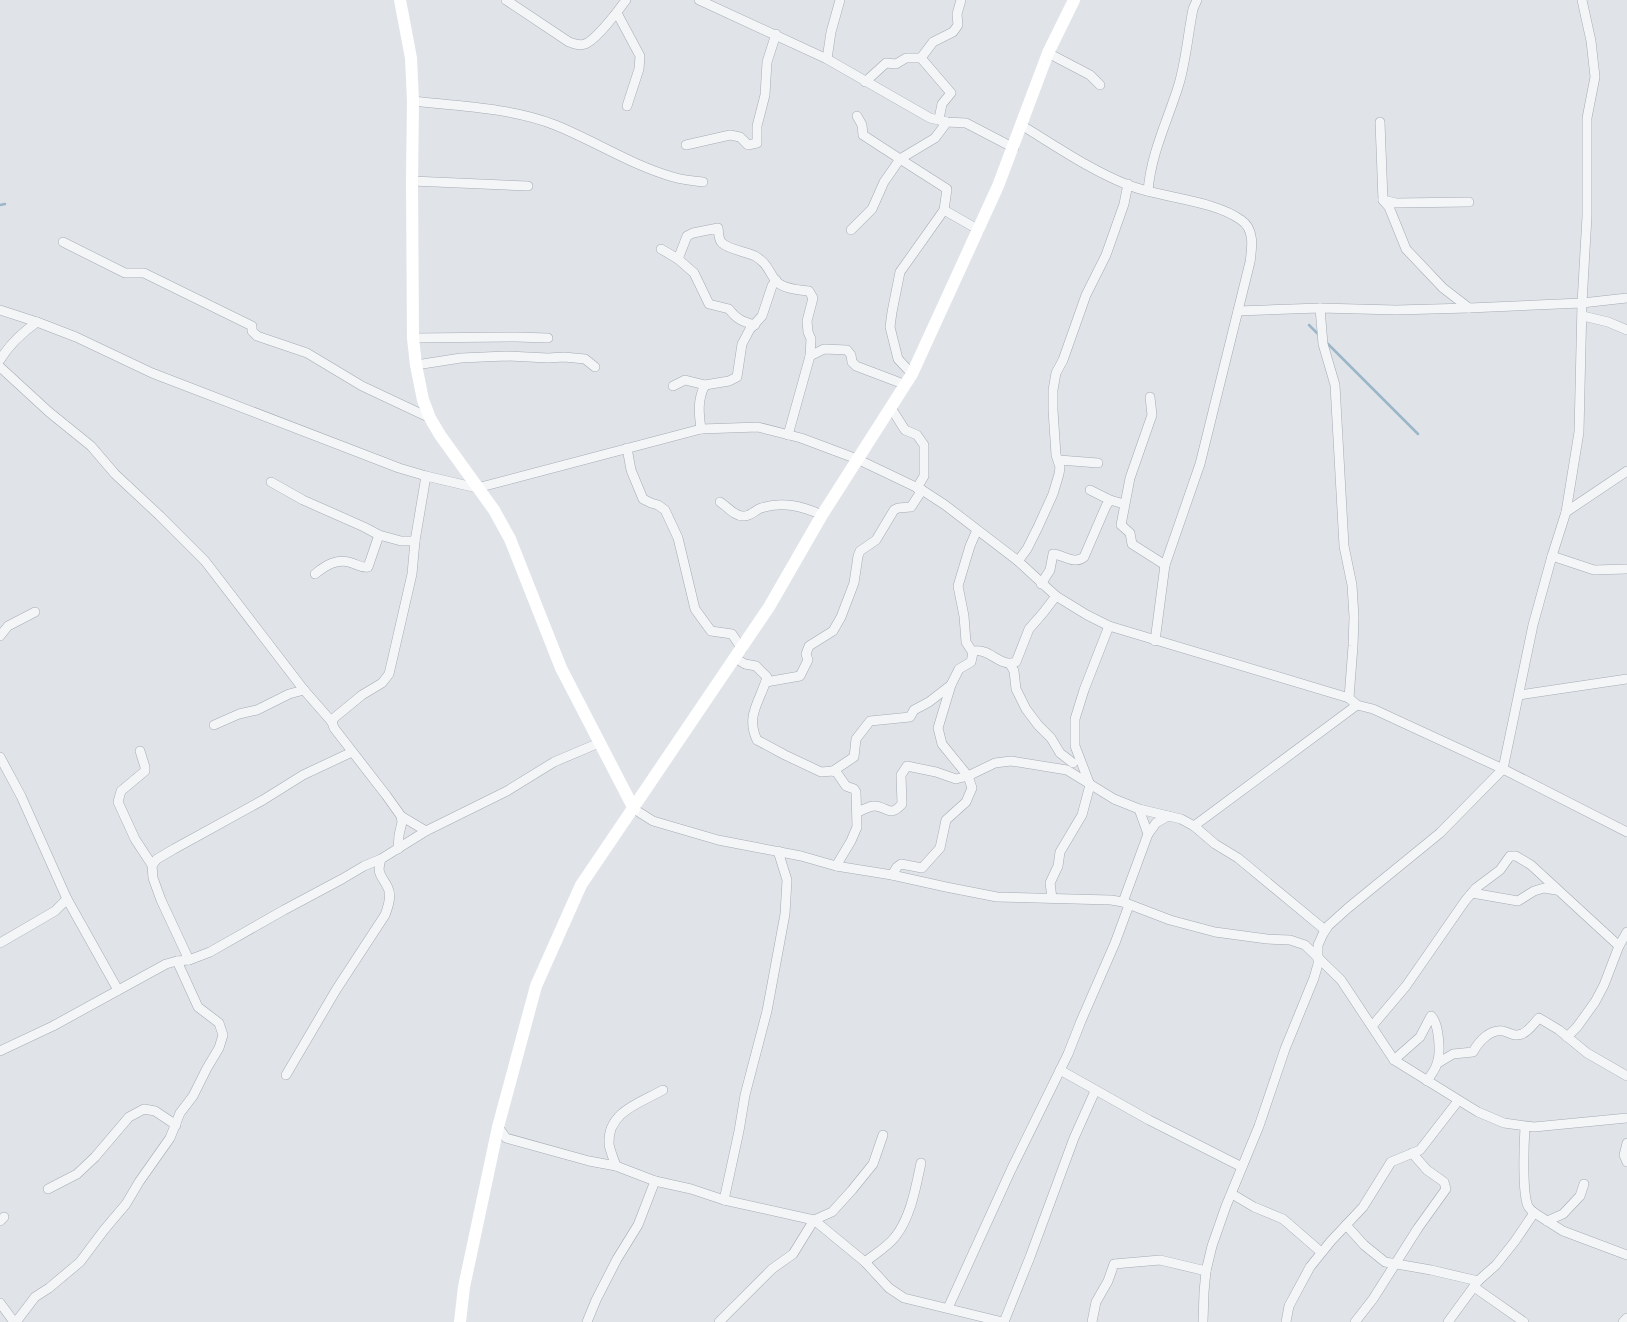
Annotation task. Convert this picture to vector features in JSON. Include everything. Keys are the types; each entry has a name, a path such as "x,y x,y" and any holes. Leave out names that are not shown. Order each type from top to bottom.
{"main road":[{"path":"400,0 411,58 413,101 413,338 423,400 430,418 494,510 510,539 561,668 634,810"},
{"path":"460,1322 464,1287 498,1127 536,986 581,885 634,810 769,607 822,515 909,379 979,230 1014,148 1048,53 1074,0"}],"street":[{"path":"506,0 578,46 587,44 617,13 626,0"},
{"path":"699,0 827,59 930,118 966,124 1014,148"},
{"path":"827,59 831,32 840,0"},
{"path":"921,58 933,42 953,32 958,25 961,0"},
{"path":"1148,191 1150,174 1160,136 1179,83 1192,9 1197,0"},
{"path":"1204,1322 1206,1271 1212,1246 1259,1126 1285,1049 1314,978 1318,945 1325,930 1348,908 1440,833 1503,769 1533,625 1566,512 1579,432 1582,303 1587,216 1587,118 1595,77 1591,42 1582,0"},
{"path":"617,13 640,56 639,70 627,106"},
{"path":"686,145 730,135 740,137 748,145 756,143 757,126 765,95 767,62 776,34"},
{"path":"1048,53 1090,75 1100,84"},
{"path":"865,82 886,62 896,64 906,58 921,58"},
{"path":"851,230 872,209 884,182 900,159 935,138 943,121 942,104 951,94 921,58"},
{"path":"413,101 478,108 530,117 555,125 636,164 675,178 703,182"},
{"path":"857,116 862,125 863,135 947,189 944,210 900,272 890,327 898,359 909,379"},
{"path":"1380,122 1383,200 1389,207 1406,249 1443,288 1469,308"},
{"path":"1022,125 1084,163 1128,184 1211,207 1241,220 1246,224 1250,232 1252,249 1200,464 1165,565 1155,641"},
{"path":"412,181 528,186"},
{"path":"1018,562 1027,549 1053,494 1058,474 1059,460 1056,455 1052,410 1052,390 1056,373 1063,360 1086,294 1106,255 1124,204 1128,184"},
{"path":"1383,200 1396,203 1469,202"},
{"path":"944,210 979,230"},
{"path":"678,259 687,236 718,228 719,238 722,243 763,261 776,280 782,285 809,291 811,294 812,298 807,321 811,339 810,356 788,435"},
{"path":"63,242 125,273 144,273 252,326 252,331 257,336 307,353 362,386 430,418"},
{"path":"661,249 678,259 694,273 709,304 729,310 741,321 755,325"},
{"path":"673,386 685,380 705,386 729,381 737,377 742,344 750,329 762,316 772,286 776,280"},
{"path":"1238,310 1469,308 1582,303 1627,298"},
{"path":"1320,308 1323,344 1335,385 1344,546 1352,585 1354,646 1349,698"},
{"path":"0,310 76,337 152,373 426,476 477,488 701,430 758,427 801,438 857,459 919,489 946,505 1018,562 1056,596 1109,626 1349,698 1357,705 1373,709 1503,769 1627,832"},
{"path":"1583,316 1608,322 1627,330"},
{"path":"0,360 7,349 25,330 37,322"},
{"path":"413,338 516,336 548,338"},
{"path":"810,356 824,349 847,350 851,355 852,362 856,366 909,379"},
{"path":"416,365 460,358 506,356 585,359 595,367"},
{"path":"0,367 49,412 91,446 116,474 205,561 304,690 332,722 334,728 386,795 402,822 398,849"},
{"path":"701,430 698,412 701,392 705,386"},
{"path":"1150,397 1152,415 1130,478 1120,525 1130,533 1132,544 1165,565"},
{"path":"766,682 800,676 808,660 806,654 809,646 833,631 841,618 854,583 860,551 876,540 894,510 911,507 924,476 924,445 917,435 905,430 891,408"},
{"path":"627,448 631,470 644,499 665,510 678,538 695,609 711,631 732,634 738,653 745,664 756,666 767,677 758,698 752,720 757,740 785,756 821,772 833,771 854,758 856,739 870,721 910,717 914,710 929,702 951,685"},
{"path":"1059,460 1098,463"},
{"path":"1566,512 1627,471"},
{"path":"332,722 334,718 362,695 382,683 388,674 412,574 415,542 426,476"},
{"path":"271,482 303,500 364,526 379,536 415,542"},
{"path":"1090,490 1110,500 1124,504"},
{"path":"1041,584 1050,570 1053,554 1074,560 1080,560 1084,557 1110,500"},
{"path":"720,502 735,514 744,517 758,509 781,504 809,509 822,515"},
{"path":"892,875 901,864 922,868 940,848 946,820 966,802 972,788 968,776 942,744 938,728 951,685 959,669 971,662 973,653 966,642 964,616 958,586 977,530"},
{"path":"315,574 331,562 350,562 364,568 368,567 379,536"},
{"path":"1552,556 1594,570 1627,569"},
{"path":"1010,664 1016,662 1029,629 1056,596"},
{"path":"0,636 8,626 35,612"},
{"path":"1090,785 1073,763 1075,746 1074,726 1078,707 1109,626"},
{"path":"973,653 979,650 1010,664 1014,671 1016,689 1026,709 1051,738 1060,753 1073,763 1090,785 1114,799 1139,809 1181,818 1194,826 1215,844 1238,858 1325,930"},
{"path":"1519,695 1627,679"},
{"path":"214,725 239,714 258,710 289,694 304,690"},
{"path":"1194,826 1357,705"},
{"path":"0,1051 53,1026 166,964 189,960 210,952 364,866 381,859 426,831 507,790 554,762 599,743"},
{"path":"140,751 145,771 121,791 118,802 135,839 152,865 153,878 161,900 189,960"},
{"path":"152,865 156,859 263,800 303,775 352,752"},
{"path":"0,757 22,796 68,899 73,904 84,924 118,990"},
{"path":"858,812 874,806 890,811 897,810 902,804 901,775 907,766 936,772 956,779 968,776 995,763 1011,761 1073,763"},
{"path":"833,771 837,773 846,786 854,789 856,792 858,812 857,827 836,866"},
{"path":"1052,898 1050,884 1058,866 1060,852 1082,814 1090,785"},
{"path":"1139,809 1148,834"},
{"path":"634,810 653,821 718,840 801,856 836,866 996,896 1091,899 1126,904 1170,920 1215,932 1290,940 1305,945 1341,980 1394,1060 1478,1112 1504,1123 1525,1127 1627,1118"},
{"path":"400,816 426,831"},
{"path":"948,1308 1011,1170 1060,1070 1115,943 1148,834 1156,823 1168,816"},
{"path":"724,1200 745,1095 767,1011 784,922 787,880 778,851"},
{"path":"1372,1025 1406,986 1472,893 1500,870 1510,856 1516,856 1531,865 1556,890 1624,941 1600,993 1577,1027 1567,1037"},
{"path":"286,1076 336,990 385,915 389,890 380,876 379,866 381,859"},
{"path":"1472,893 1518,901 1534,891 1544,888 1556,890"},
{"path":"0,943 55,911 68,899"},
{"path":"0,1303 15,1322 35,1297 80,1262 126,1204 138,1182 170,1138 180,1113 193,1096 206,1068 219,1048 223,1035 219,1023 198,1007 177,961"},
{"path":"1394,1060 1420,1037 1431,1016 1438,1030 1438,1063"},
{"path":"1427,1081 1438,1063 1453,1054 1473,1052 1478,1043 1491,1032 1502,1031 1515,1036 1524,1033 1539,1018 1559,1030 1587,1053 1627,1076"},
{"path":"1060,1070 1149,1120 1242,1167"},
{"path":"616,1166 609,1144 615,1119 625,1110 663,1090"},
{"path":"498,1127 506,1138 616,1166 656,1181 691,1189 724,1200 814,1220 865,1262 896,1294 904,1298 1003,1322 1074,1138 1096,1091"},
{"path":"1286,1322 1289,1306 1321,1252 1364,1207 1391,1162 1420,1150 1458,1100"},
{"path":"48,1189 77,1174 129,1117 144,1110 155,1111 176,1125"},
{"path":"1525,1127 1524,1160 1528,1206 1533,1212 1563,1231 1627,1255"},
{"path":"719,1322 772,1269 793,1254 814,1220 832,1212 873,1164 883,1135"},
{"path":"1627,1143 1624,1155 1627,1162"},
{"path":"1355,1322 1397,1264 1418,1228 1446,1189 1444,1182 1427,1170 1412,1154"},
{"path":"865,1262 897,1235 907,1216 921,1162"},
{"path":"587,1322 596,1300 638,1226 656,1181"},
{"path":"1547,1221 1563,1214 1580,1196 1584,1184"},
{"path":"1232,1194 1254,1207 1283,1219 1321,1252"},
{"path":"1448,1322 1476,1284 1496,1265 1515,1242 1533,1212"},
{"path":"1346,1225 1364,1245 1385,1262 1431,1270 1476,1284 1524,1322"},
{"path":"1092,1322 1096,1302 1108,1281 1114,1264 1160,1260 1206,1271"},
{"path":"1623,1322 1627,1318"}],"waterway":[{"path":"0,205 5,204"},
{"path":"1309,325 1319,335"},
{"path":"1326,342 1418,434"}]}
